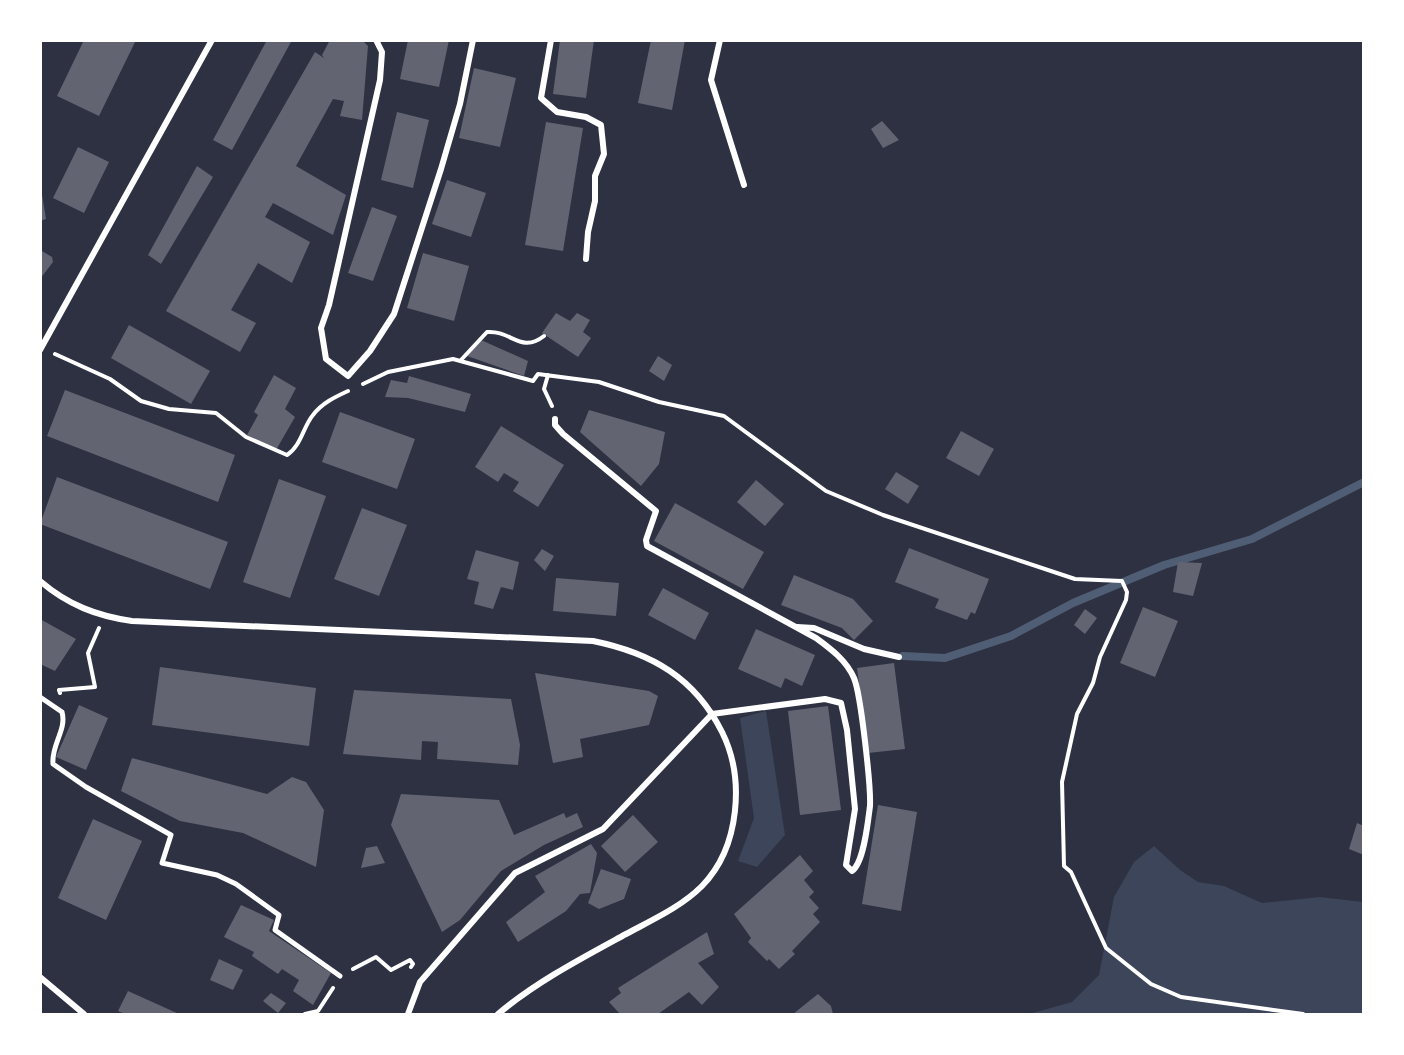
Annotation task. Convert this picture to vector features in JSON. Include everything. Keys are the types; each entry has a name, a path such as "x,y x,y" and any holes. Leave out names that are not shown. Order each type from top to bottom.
{"street":[{"path":"44,351 212,40"},
{"path":"376,40 382,52 380,80 329,305 321,328 326,359 348,376 370,351 394,314 460,104 472,40"},
{"path":"551,40 541,98 557,112 586,117 602,125 604,154 595,176 595,201 588,232 586,260"},
{"path":"720,40 711,80 744,184"},
{"path":"408,1014 420,982 515,873 603,829 712,714 825,699 841,703 847,730 855,809 846,865 852,871 857,867 870,804 859,696 851,672 834,651 796,627 647,546 646,540 656,511 563,434 555,425 555,418"},
{"path":"40,581 67,601 104,616 132,621 334,632 593,641 621,647 669,670 694,690 712,714 731,750 735,777 735,810 718,865 703,885 677,906 584,957 498,1014"},
{"path":"796,627 814,628 864,649 899,657"},
{"path":"40,697 62,712 64,721 52,752 53,764 86,787 171,835 162,863 217,875 236,884 279,915 275,930 340,976"},
{"path":"40,977 84,1014"}],"path":[{"path":"461,360 487,332 495,332 526,344 535,343 544,336"},
{"path":"44,351 69,361"},
{"path":"548,375 544,389 555,418"},
{"path":"1122,581 1127,592 1126,600 1100,657 1093,684 1079,706 1062,782 1064,866 1071,872 1106,948 1151,984 1181,997 1303,1014"},
{"path":"62,712 59,690 95,687 88,653 104,616"},
{"path":"305,1014 318,1011 340,976 376,957 391,969 410,960 413,964 408,970"}],"shaded area":[{"path":"766,711 785,835 757,867 738,861 754,818 740,718"},
{"path":"1154,846 1180,870 1198,882 1224,886 1262,903 1320,897 1363,902 1363,1014 1029,1014 1072,1002 1099,975 1114,897 1134,862"}],"building":[{"path":"84,40 136,40 99,116 57,96"},
{"path":"267,40 292,40 232,150 213,140"},
{"path":"330,40 362,40 368,46 362,120 340,116 344,101 333,99 296,166 346,195 333,235 273,203 265,217 310,242 292,283 258,263 231,310 256,323 240,352 166,311 315,52 324,58 322,55"},
{"path":"408,40 449,40 439,87 400,79"},
{"path":"560,40 594,40 586,98 553,94"},
{"path":"651,40 685,40 672,110 638,103"},
{"path":"474,68 516,78 500,147 459,138"},
{"path":"397,112 429,120 413,188 381,180"},
{"path":"882,121 899,140 883,148 871,129"},
{"path":"546,122 583,128 563,251 525,245"},
{"path":"78,147 109,162 84,213 53,198"},
{"path":"197,166 213,177 161,264 148,255"},
{"path":"447,180 486,193 471,237 432,224"},
{"path":"40,182 46,219 40,221"},
{"path":"372,207 397,216 373,281 348,273"},
{"path":"42,251 52,257 53,262 40,279"},
{"path":"423,253 469,266 454,321 407,308"},
{"path":"556,313 570,321 577,313 590,320 583,332 591,338 578,357 542,333"},
{"path":"129,325 210,371 191,404 111,358"},
{"path":"481,340 528,361 524,376 467,356"},
{"path":"658,356 672,365 664,381 649,371"},
{"path":"274,375 296,388 285,409 295,417 276,450 247,435 258,415 254,412"},
{"path":"409,376 471,394 465,412 408,398 385,397 391,380 407,383"},
{"path":"65,390 235,455 218,502 47,436"},
{"path":"589,410 665,432 659,464 641,486 580,432"},
{"path":"340,412 415,439 397,489 322,462"},
{"path":"501,426 564,465 538,507 513,491 519,482 504,473 498,482 475,467"},
{"path":"961,431 994,449 979,476 946,458"},
{"path":"896,472 919,486 908,504 885,489"},
{"path":"57,477 228,542 210,589 40,524"},
{"path":"279,479 326,496 290,598 243,582"},
{"path":"756,480 784,504 765,526 737,502"},
{"path":"675,503 764,552 743,589 654,541"},
{"path":"362,508 407,525 379,596 334,579"},
{"path":"909,548 989,579 975,614 971,612 967,620 935,608 939,599 895,582"},
{"path":"542,549 554,556 545,571 534,560"},
{"path":"476,550 519,562 513,590 501,587 493,609 474,604 479,582 467,579"},
{"path":"1178,562 1202,563 1193,596 1173,592"},
{"path":"794,575 853,599 873,621 854,640 842,628 781,605"},
{"path":"556,578 619,583 616,616 553,611"},
{"path":"663,588 709,613 695,640 648,615"},
{"path":"1143,607 1178,621 1155,677 1120,663"},
{"path":"1085,609 1097,618 1085,634 1074,625"},
{"path":"40,619 76,639 55,671 40,664"},
{"path":"756,629 815,655 802,686 785,678 781,688 738,669"},
{"path":"894,663 905,749 868,753 857,668"},
{"path":"160,667 316,688 309,746 152,725"},
{"path":"535,673 649,691 658,696 649,725 580,739 583,757 553,763"},
{"path":"354,690 511,699 520,745 518,765 437,759 438,742 422,741 421,760 343,754"},
{"path":"79,705 108,718 86,770 56,757"},
{"path":"828,706 841,810 800,815 788,711"},
{"path":"132,758 267,794 292,777 306,782 324,810 316,867 243,833 180,821 121,791"},
{"path":"401,794 499,800 514,835 564,813 566,818 577,813 583,827 544,845 501,871 460,920 442,932 391,825"},
{"path":"878,805 917,812 901,911 862,904"},
{"path":"633,815 658,842 625,872 601,846"},
{"path":"93,819 142,841 106,920 58,898"},
{"path":"1357,823 1364,826 1364,855 1349,849"},
{"path":"591,844 597,853 590,893 580,894 566,911 518,942 506,922 545,892 535,876"},
{"path":"377,846 385,863 361,868 366,848"},
{"path":"800,855 813,871 804,880 814,892 809,897 819,908 813,914 820,922 792,951 795,954 779,969 769,959 767,961 748,942 751,938 734,914"},
{"path":"601,869 631,879 624,899 599,909 588,903"},
{"path":"241,905 274,920 269,931 331,973 313,1005 293,991 299,980 282,969 278,974 252,956 254,952 224,937"},
{"path":"707,932 714,954 698,963 719,987 702,1005 689,992 658,1014 620,1014 609,1002 621,993 618,988"},
{"path":"219,959 243,970 233,990 210,980"},
{"path":"128,991 179,1014 125,1014 118,1011"},
{"path":"271,993 286,1003 278,1013 263,1001"},
{"path":"818,994 831,1006 833,1014 793,1014"}],"waterway":[{"path":"903,656 945,658 1011,636 1073,603 1164,565 1252,539 1364,482"}]}
